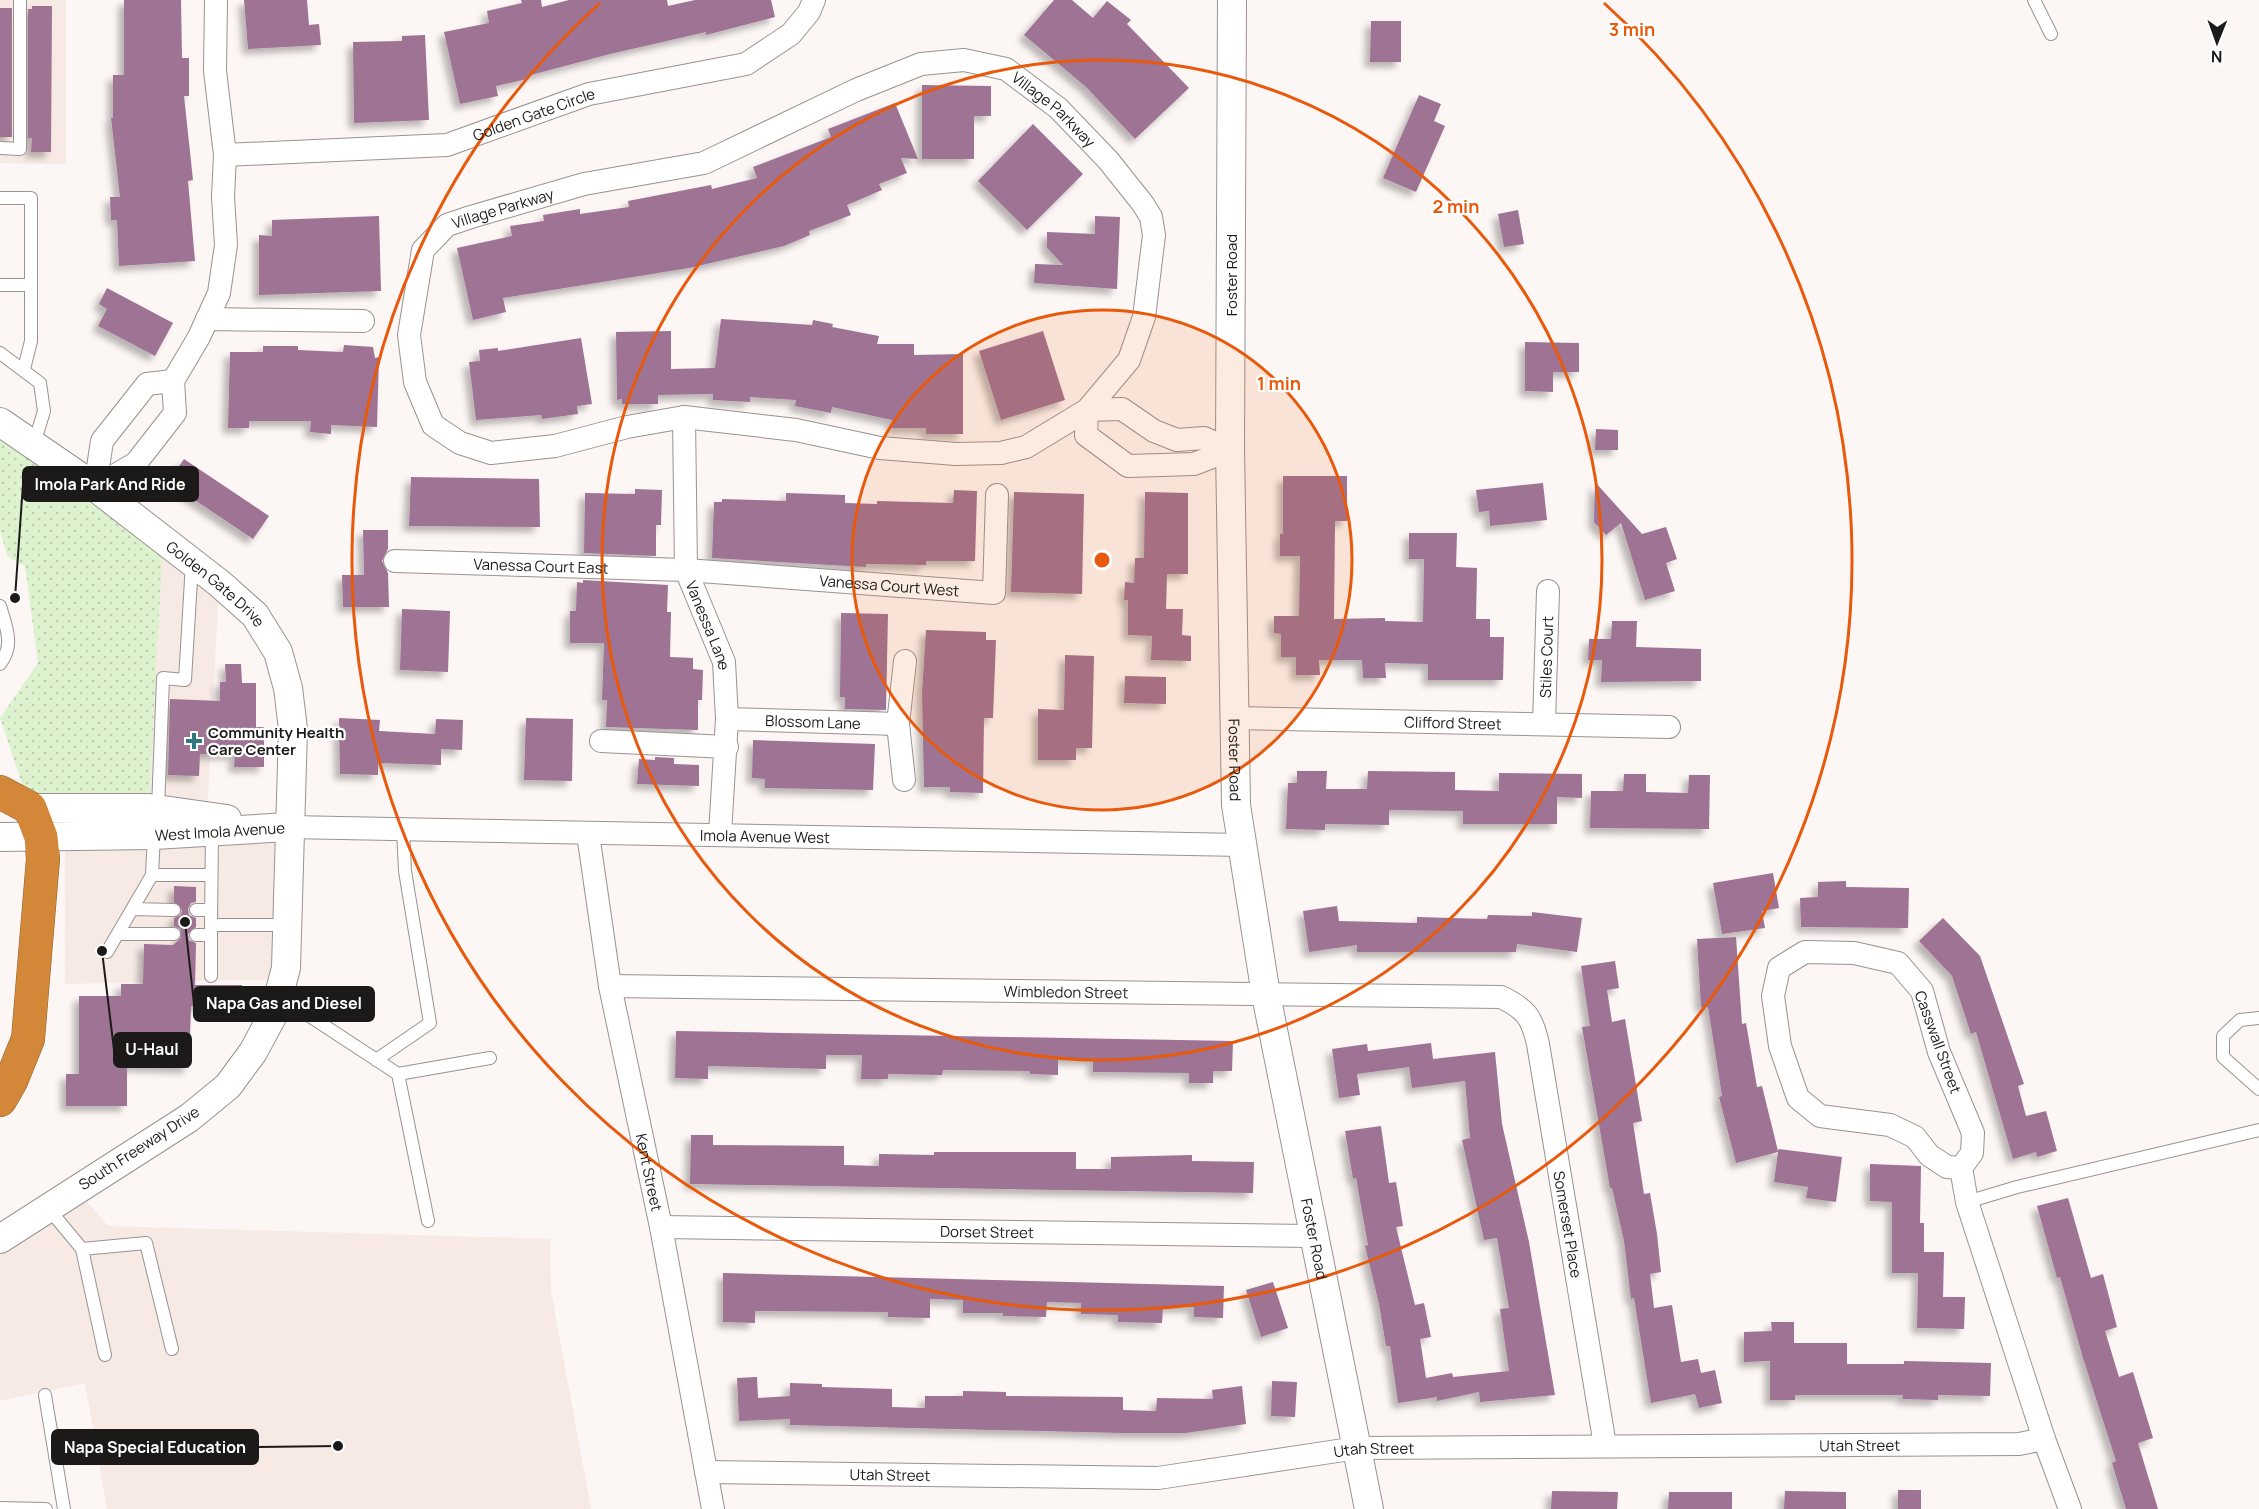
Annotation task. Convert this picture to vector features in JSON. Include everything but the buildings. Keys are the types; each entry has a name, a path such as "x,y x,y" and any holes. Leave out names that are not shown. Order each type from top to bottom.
{"highway":[{"path":"0,792 35,823 43,859 28,1039 11,1081 0,1100"}],"street":[{"path":"95,487 136,463 175,412 173,381 207,320 219,293 226,244 223,197 225,155 216,71 216,0"},
{"name":"Golden Gate Circle","path":"225,155 447,145 589,94 746,64 791,34 809,12 814,0"},
{"name":"Foster Road","path":"1232,0 1230,450 1236,805 1266,995 1312,1236 1369,1509"},
{"name":"Village Parkway","path":"964,60 1006,69 1058,108 1108,160 1151,217 1154,235 1144,317 1129,360 1088,410 1026,447 1001,453 956,454 880,448 796,430 684,417 627,427 555,446 491,453 460,443 433,425 415,382 409,335 423,250 447,225 584,184 704,164 856,90 921,64 964,60"},
{"path":"207,320 363,321"},
{"path":"95,487 102,441 147,384 173,381"},
{"name":"Village Parkway","path":"1088,410 1122,409 1154,431 1177,440 1204,438 1230,450"},
{"path":"1088,410 1086,435 1128,466 1194,464 1230,450"},
{"name":"Vanessa Lane","path":"684,417 686,570 724,662 727,747 720,834"},
{"name":"Golden Gate Drive","path":"0,422 95,487 192,562 255,615 278,652 288,688 293,729 288,827"},
{"name":"Vanessa Court West","path":"686,570 994,593 997,495"},
{"name":"Vanessa Court East","path":"395,561 686,570"},
{"name":"Stiles Court","path":"1544,723 1548,591"},
{"path":"904,780 898,724 905,661"},
{"name":"Clifford Street","path":"1234,718 1669,727"},
{"name":"Blossom Lane","path":"727,719 898,724"},
{"path":"601,741 727,747"},
{"name":"West Imola Avenue","path":"0,837 35,823 156,822 288,827"},
{"name":"Imola Avenue West","path":"288,827 1242,845"},
{"name":"South Freeway Drive","path":"0,1239 189,1118 228,1086 253,1052 274,1013 286,968 288,827"},
{"name":"Kent Street","path":"588,834 610,986 661,1227 713,1509"},
{"name":"Casswall Street","path":"1805,952 1854,952 1898,963 1922,991 1939,1052 1973,1133 1972,1153 1961,1168 1947,1167 1929,1155 1915,1137 1890,1125 1820,1116 1798,1098 1780,1046 1773,996 1779,968 1805,952"},
{"name":"Wimbledon Street","path":"610,986 1501,997 1521,1006"},
{"name":"Somerset Place","path":"1521,1006 1534,1025 1538,1044 1605,1445"},
{"path":"1961,1168 1967,1202 2044,1439 2070,1509"},
{"name":"Dorset Street","path":"661,1227 1312,1236"},
{"name":"Utah Street","path":"706,1472 1158,1478 1357,1448 2019,1444 2044,1439"}],"lane":[{"path":"0,148 20,149 20,0"},
{"path":"2034,0 2051,34"},
{"path":"0,198 31,198 31,341 24,369"},
{"path":"0,285 30,285"},
{"path":"0,353 40,383 45,411 33,445"},
{"path":"107,952 152,875 163,678 185,680 192,562"},
{"path":"0,606 9,637 9,654 0,664"},
{"path":"211,976 212,825"},
{"path":"376,1060 430,1023 405,872 403,830"},
{"path":"152,875 210,875"},
{"path":"132,909 174,910"},
{"path":"196,910 211,910"},
{"path":"196,935 211,930 286,924"},
{"path":"118,934 174,934"},
{"path":"279,996 398,1074 490,1058"},
{"path":"2259,1018 2240,1020 2223,1036 2223,1057 2259,1089"},
{"path":"398,1074 428,1221"},
{"path":"1967,1202 2017,1187 2259,1130"},
{"path":"48,1208 81,1249 105,1355"},
{"path":"81,1249 146,1244 172,1349"},
{"path":"45,1395 64,1509"},
{"path":"0,1508 46,1509"}],"shaded area":[{"path":"0,0 66,0 66,164 0,163"},
{"path":"163,540 219,583 207,816 149,808"},
{"path":"288,827 283,979 65,984 65,836"},
{"path":"77,1190 108,1226 550,1239 551,1291 591,1509 107,1509 85,1383 0,1401 0,1239"}],"green space":[{"path":"0,422 163,540 149,808 30,808 0,718 38,663 25,566 8,557 0,532"}],"place":[{"name":"Imola Park And Ride","path":"15,598"},
{"name":"Community Health Care Center","path":"194,741"},
{"name":"Napa Gas and Diesel","path":"185,922"},
{"name":"U-Haul","path":"102,951"},
{"name":"Napa Special Education","path":"338,1446"}]}
